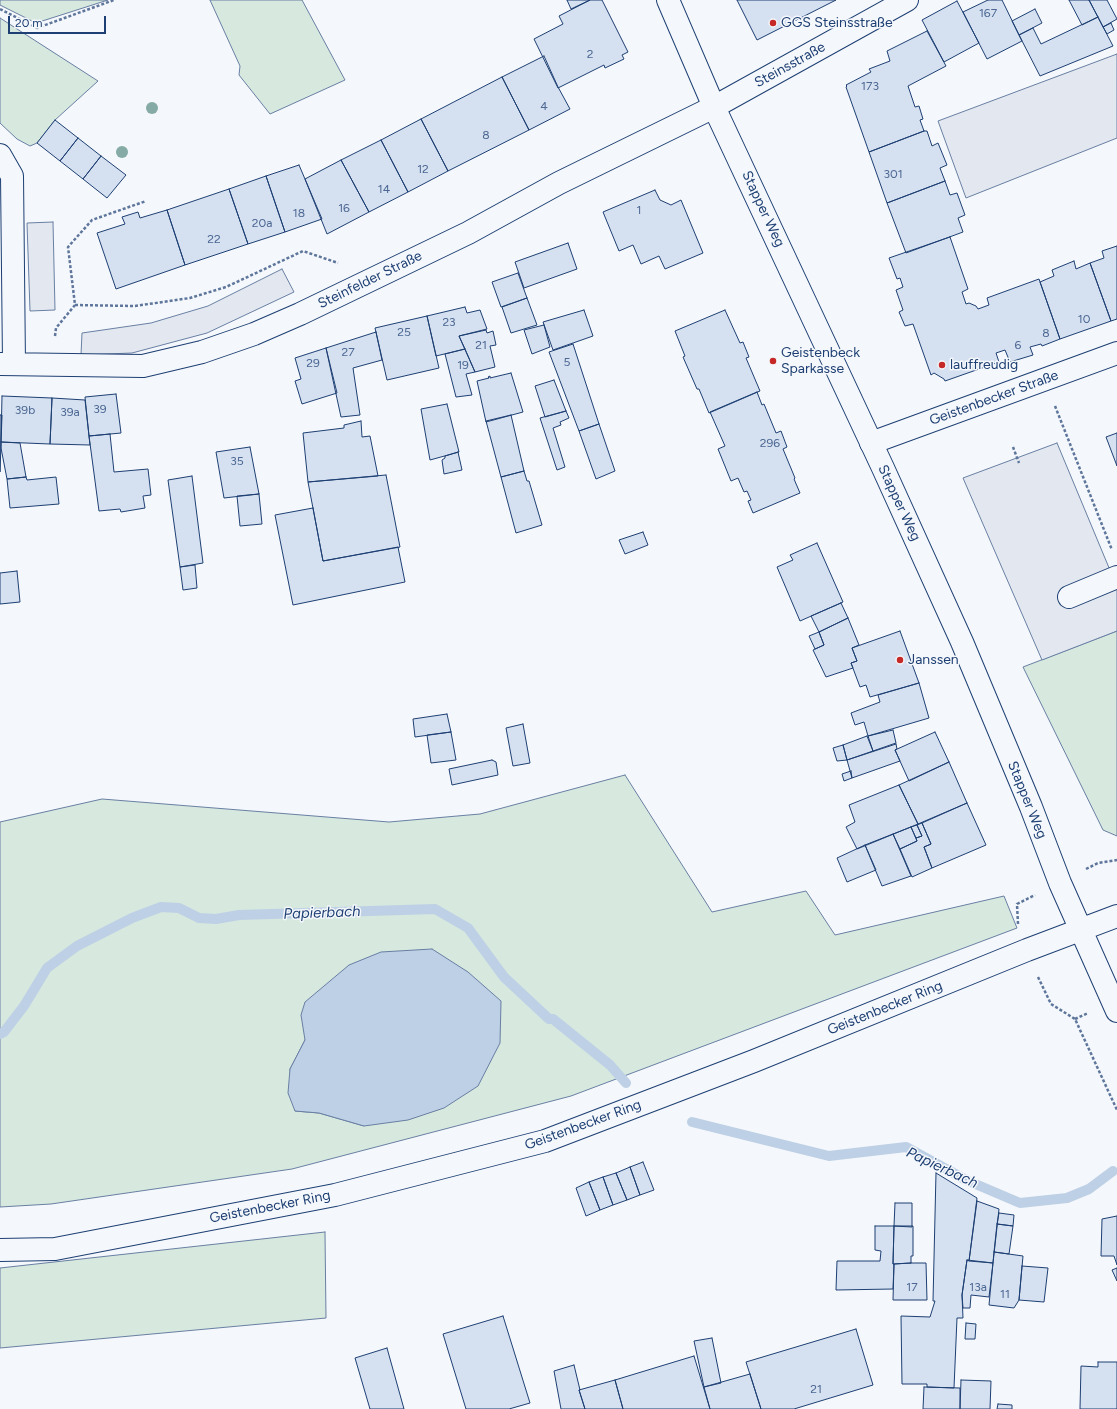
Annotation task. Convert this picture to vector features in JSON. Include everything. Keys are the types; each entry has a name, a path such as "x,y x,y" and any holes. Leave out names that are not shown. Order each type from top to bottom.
{"main road":[{"name":"Stapper Weg","path":"668,0 714,107 962,642 1080,929 1117,1011"},
{"name":"Steinsstraße","path":"714,107 907,0"},
{"name":"Steinfelder Straße","path":"7,364 143,366 202,352 254,334 300,314 468,233 559,183 714,107"},
{"path":"0,154 12,176 7,364"},
{"name":"Geistenbecker Straße","path":"871,443 1117,353"},
{"path":"1068,598 1117,578"},
{"name":"Geistenbecker Ring","path":"0,1250 55,1249 335,1195 545,1141 754,1061 1027,950 1117,916"}],"path":[{"path":"0,8 37,28 114,0"},
{"path":"52,365 56,328 75,305 68,247 92,220 146,201"},
{"path":"75,305 135,306 190,298 226,286 303,251 376,277"},
{"path":"1044,379 1114,555"},
{"path":"1013,447 1019,463"},
{"path":"1098,863 1117,860"},
{"path":"1027,950 1051,1004 1075,1019 1117,1110"}],"shaded area":[{"path":"0,0 108,0 36,23 0,5"},
{"path":"210,0 302,0 345,80 270,114 239,75 240,66"},
{"path":"0,18 98,81 55,120 37,143 30,146 17,139 0,123"},
{"path":"1117,54 1117,138 966,198 938,121"},
{"path":"53,222 55,310 30,311 27,223"},
{"path":"282,269 294,292 207,333 132,353 81,355 82,333 151,323 208,306"},
{"path":"1057,443 1117,587 1117,631 1042,660 963,478"},
{"path":"1117,631 1117,836 1103,830 1023,667"},
{"path":"625,775 712,912 806,891 835,935 1004,896 1017,928 571,1096 292,1169 51,1204 0,1207 0,822 102,799 389,822 480,814","holes":["305,1040 364,1126 319,1113 295,1111 290,1069"]},
{"path":"325,1232 326,1318 0,1348 0,1268"}],"water":[{"path":"432,949 468,972 501,1001 500,1043 478,1086 444,1108 408,1120 364,1126 319,1113 295,1111 288,1093 290,1069 305,1040 301,1015 305,1002 349,965 381,952"}],"building":[{"path":"567,0 590,0 571,9"},
{"path":"590,0 602,0 628,52 622,55 624,59 605,68 604,65 558,88 534,39 563,24 559,16"},
{"name":"GGS Steinsstraße","path":"737,0 836,0 757,40"},
{"path":"988,0 1002,0 1022,41 987,59 963,12"},
{"path":"1069,0 1089,0 1098,17 1082,25"},
{"path":"1089,0 1107,0 1117,19 1103,27"},
{"path":"957,1 979,43 944,62 922,20"},
{"path":"1035,9 1042,23 1019,35 1012,21"},
{"path":"1098,17 1113,46 1040,76 1019,35 1033,28 1041,44"},
{"path":"1111,23 1114,30 1107,34 1103,27"},
{"path":"927,31 946,66 908,86 915,107 919,106 923,119 920,120 924,131 869,152 846,85 871,72 869,69 890,61 887,51"},
{"path":"544,56 570,109 529,130 502,77"},
{"path":"502,77 529,130 448,171 421,119"},
{"path":"421,119 448,171 408,192 381,140"},
{"path":"55,120 78,138 60,161 37,143"},
{"path":"927,131 932,146 938,143 947,165 940,168 945,181 887,203 869,152"},
{"path":"78,138 101,156 83,179 60,161"},
{"path":"381,140 408,192 369,212 341,160"},
{"path":"101,156 126,175 107,198 83,179"},
{"path":"341,160 369,212 327,234 305,179"},
{"path":"299,165 322,219 285,232 266,176"},
{"path":"266,176 285,232 248,244 229,189"},
{"path":"945,181 950,195 957,193 965,215 958,218 963,232 906,253 887,203"},
{"path":"229,189 248,244 185,265 167,210"},
{"path":"655,190 660,200 671,205 681,200 703,253 665,269 659,256 641,264 633,245 619,251 603,212"},
{"path":"167,210 185,265 116,289 97,233 125,224 122,217 138,212 140,218"},
{"path":"950,237 968,289 962,292 966,304 969,303 976,306 978,309 989,305 987,298 1039,279 1060,339 1042,346 1041,344 1030,347 1033,355 1010,362 1005,350 996,353 999,362 945,381 934,373 931,375 913,324 905,326 899,312 903,310 896,290 903,287 900,278 897,279 889,258"},
{"path":"568,243 577,269 524,288 515,262"},
{"path":"1117,246 1117,319 1111,321 1090,263 1104,258 1102,251"},
{"path":"1074,261 1076,269 1090,263 1111,321 1060,339 1040,282 1054,276 1052,270"},
{"path":"518,273 527,298 501,307 492,282"},
{"path":"527,298 537,325 511,333 502,307"},
{"path":"465,307 467,313 480,310 487,329 459,336 465,349 436,356 427,316"},
{"path":"584,310 593,336 553,350 543,322"},
{"path":"725,310 740,343 743,342 749,357 746,358 760,391 709,413 683,357 685,356 675,331"},
{"path":"427,316 439,368 387,380 375,328"},
{"path":"544,325 550,347 532,354 524,330"},
{"path":"486,330 487,333 493,331 496,345 490,346 495,367 475,372 459,336"},
{"path":"376,332 382,360 353,368 360,415 341,417 326,348"},
{"path":"573,344 599,424 579,431 549,352"},
{"path":"326,348 337,393 302,404 295,381 301,379 295,358"},
{"path":"465,349 475,372 466,374 472,395 456,397 445,354"},
{"path":"511,373 523,412 486,422 477,381 489,378 488,377 490,376 490,378"},
{"path":"554,380 566,411 545,417 535,386"},
{"path":"757,392 762,405 764,404 776,433 781,431 787,447 783,449 800,493 753,513 748,501 751,500 747,491 744,492 738,478 731,481 718,449 725,446 710,412"},
{"path":"116,394 121,433 89,436 85,397"},
{"path":"2,396 52,398 50,444 1,442"},
{"path":"52,398 85,400 90,445 50,444"},
{"path":"447,404 459,452 430,460 421,409"},
{"path":"566,411 569,418 560,422 561,425 553,428 565,467 557,470 540,418"},
{"path":"0,415 2,415 0,472"},
{"path":"511,415 524,471 501,477 486,421"},
{"path":"361,421 362,437 370,436 378,476 308,482 303,433 344,428 344,425"},
{"path":"599,424 615,471 596,479 579,431"},
{"path":"1117,433 1117,466 1106,437"},
{"path":"110,434 114,472 148,469 151,495 143,496 145,508 121,512 120,509 99,511 89,436"},
{"path":"1,442 20,443 26,477 7,479"},
{"path":"250,447 259,494 224,498 216,452"},
{"path":"458,452 462,470 444,474 442,460 445,456"},
{"path":"524,471 527,481 529,481 542,525 516,533 501,477"},
{"path":"386,475 400,547 323,561 308,482"},
{"path":"192,476 203,563 180,567 168,480"},
{"path":"26,477 27,480 56,477 59,504 10,508 7,479"},
{"path":"259,494 262,524 240,526 237,496"},
{"path":"313,508 323,561 398,547 405,582 293,605 275,515"},
{"path":"643,532 648,545 625,554 619,540"},
{"path":"817,543 843,602 800,621 777,567 793,560 790,555"},
{"path":"195,565 197,588 183,590 180,567"},
{"path":"17,571 20,602 0,604 0,573"},
{"path":"841,603 848,618 819,632 811,616"},
{"path":"848,618 859,645 852,648 857,661 851,663 853,668 826,677 813,650 824,645 819,632"},
{"path":"900,631 919,683 870,697 866,685 860,687 851,663 857,661 852,648"},
{"path":"819,632 824,645 815,649 809,636"},
{"path":"919,683 929,718 868,736 864,722 855,725 851,713 880,702 878,695"},
{"path":"447,714 451,732 415,737 413,719"},
{"path":"523,724 530,763 513,766 506,728"},
{"path":"893,730 896,743 873,751 868,736"},
{"path":"451,732 456,760 431,763 427,735"},
{"path":"935,732 949,762 909,781 895,750"},
{"path":"867,736 873,751 847,760 843,745"},
{"path":"896,744 897,749 895,750 900,761 852,778 847,760"},
{"path":"843,745 847,760 837,761 833,748"},
{"path":"492,760 496,762 498,775 452,785 449,769"},
{"path":"949,762 967,803 918,824 899,785"},
{"path":"851,771 852,778 844,781 842,774"},
{"path":"899,785 918,824 857,849 846,827 855,822 849,805"},
{"path":"967,803 986,845 932,868 924,847 931,844 922,823"},
{"path":"922,823 931,844 924,847 932,868 912,877 900,849 917,841 916,838 922,836 917,825"},
{"path":"917,825 922,836 916,838 911,827"},
{"path":"911,827 917,841 900,849 893,834"},
{"path":"893,834 911,876 882,886 865,845"},
{"path":"865,845 876,870 847,882 837,858"},
{"path":"643,1162 654,1190 640,1195 630,1167"},
{"path":"630,1167 640,1195 627,1200 616,1173"},
{"path":"616,1173 627,1200 613,1205 603,1177"},
{"path":"936,1173 977,1198 969,1261 967,1260 962,1295 963,1318 957,1318 954,1388 927,1387 927,1384 902,1384 901,1316 930,1317 935,1301 933,1301"},
{"path":"603,1177 613,1205 600,1210 589,1182"},
{"path":"589,1182 600,1210 586,1216 576,1188"},
{"path":"977,1201 999,1209 993,1263 969,1261"},
{"path":"895,1203 912,1203 912,1227 894,1226"},
{"path":"999,1213 1014,1215 1013,1226 997,1224"},
{"path":"1117,1216 1117,1265 1114,1256 1101,1256 1102,1219"},
{"path":"997,1224 1013,1226 1009,1254 994,1252"},
{"path":"875,1226 894,1226 893,1289 836,1290 837,1261 880,1261 881,1251 875,1250"},
{"path":"894,1226 913,1226 913,1256 911,1256 911,1263 893,1264"},
{"path":"994,1252 1023,1256 1019,1300 1014,1308 989,1305"},
{"path":"967,1260 993,1263 989,1297 971,1295 970,1308 963,1308 962,1295"},
{"path":"926,1263 927,1300 893,1300 894,1264"},
{"path":"1022,1266 1048,1268 1044,1302 1019,1300"},
{"path":"1117,1268 1117,1281 1112,1270"},
{"path":"503,1316 530,1403 509,1409 466,1409 443,1334"},
{"path":"966,1323 976,1324 975,1339 965,1339"},
{"path":"856,1329 873,1385 794,1409 761,1409 746,1362"},
{"path":"712,1338 721,1383 704,1387 694,1341"},
{"path":"387,1348 404,1409 370,1409 355,1358"},
{"path":"694,1356 710,1409 623,1409 615,1380"},
{"path":"1098,1362 1117,1362 1117,1409 1080,1409 1081,1366 1098,1367"},
{"path":"574,1365 579,1390 585,1409 561,1409 554,1371"},
{"path":"750,1374 761,1409 710,1409 704,1387"},
{"path":"615,1380 623,1409 585,1409 579,1390"},
{"path":"961,1380 991,1381 990,1409 960,1409"},
{"path":"924,1387 960,1388 960,1409 923,1409"},
{"path":"998,1404 1012,1405 1012,1409 997,1409"}],"waterway":[{"name":"Papierbach","path":"0,1034 4,1032 24,1006 47,968 77,946 132,918 161,907 179,908 199,918 216,919 239,915 435,909 468,928 504,977 549,1019 553,1019 610,1065 626,1083"},
{"name":"Papierbach","path":"692,1122 829,1156 906,1147 966,1180 1020,1203 1067,1198 1089,1189 1113,1171"}],"place":[{"name":"GGS Steinsstraße","path":"773,23"},
{"name":"Geistenbeck Sparkasse","path":"773,361"},
{"name":"lauffreudig","path":"942,365"},
{"name":"Janssen","path":"900,660"}]}
